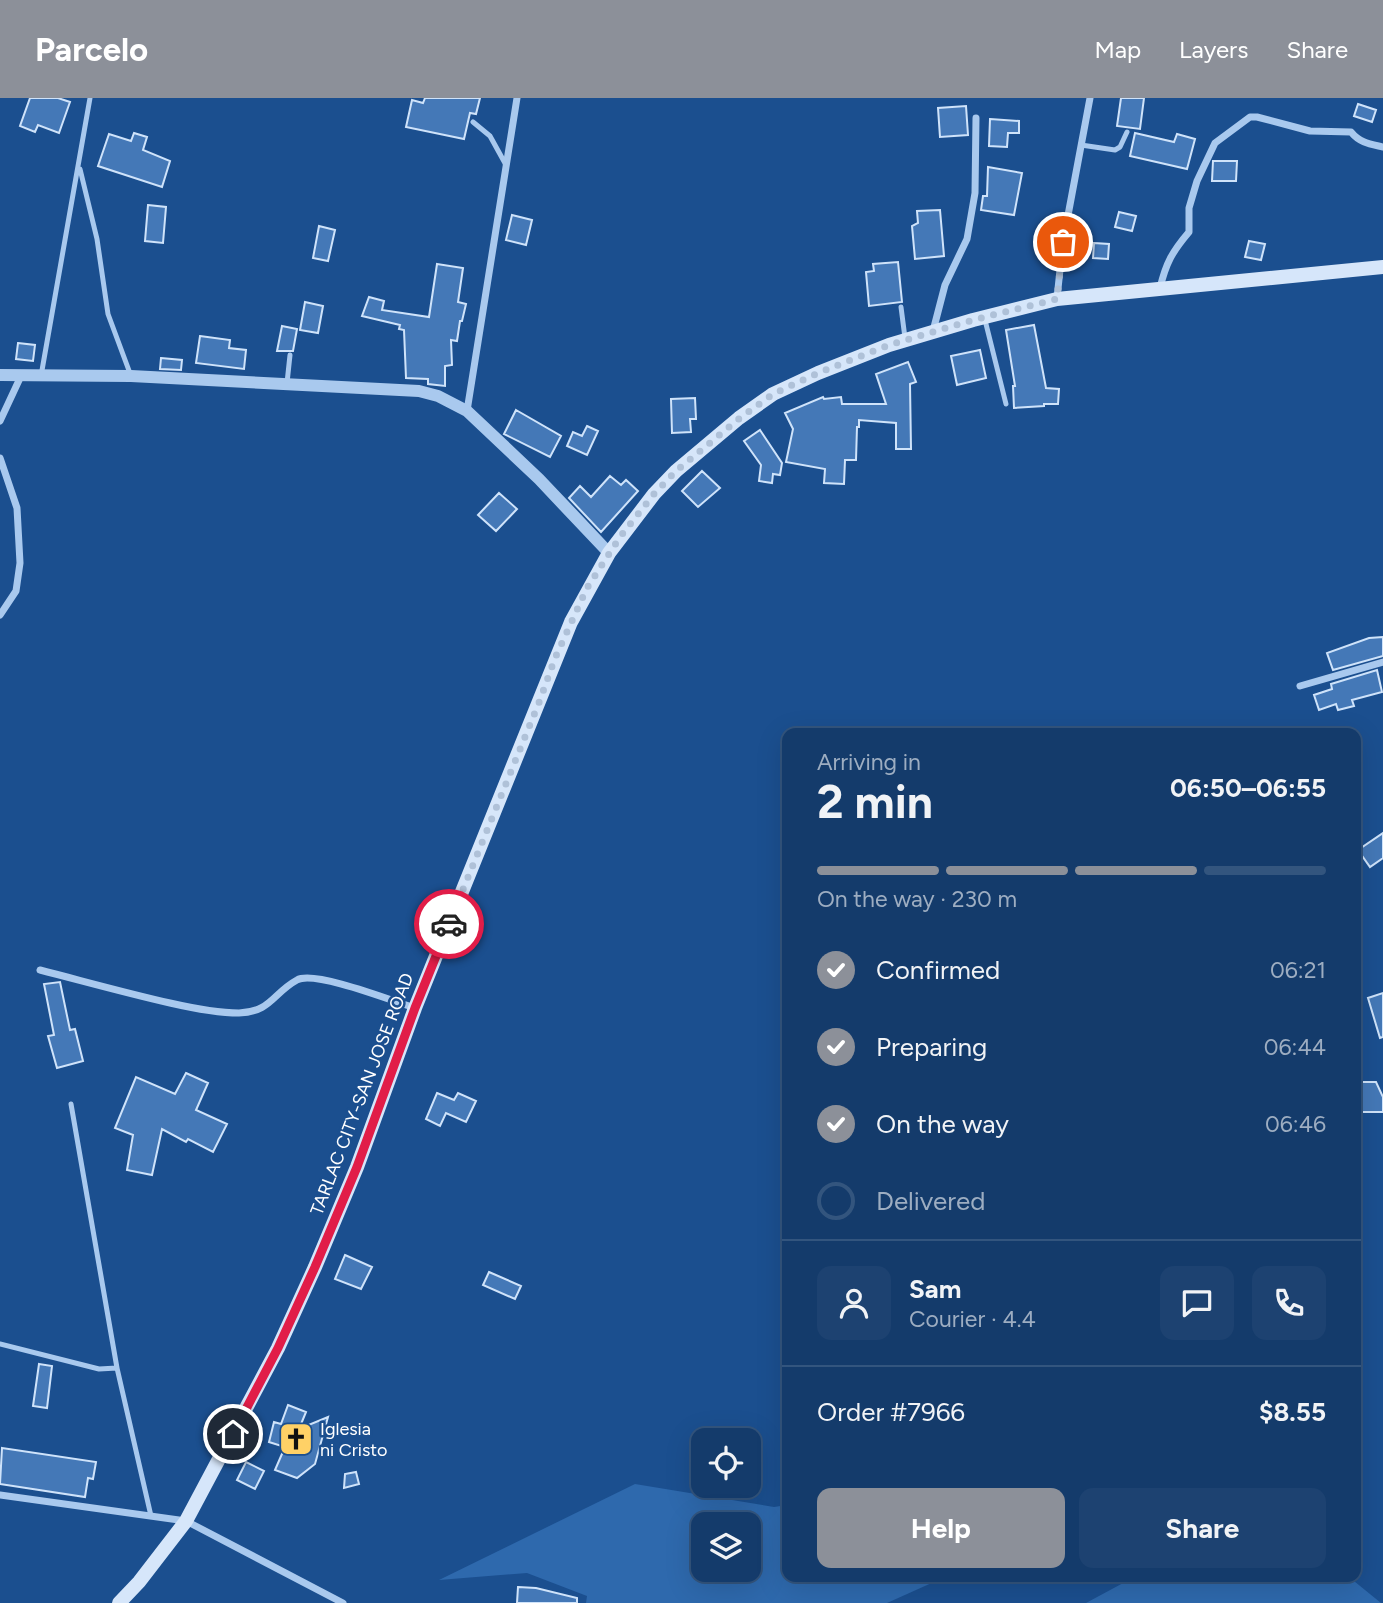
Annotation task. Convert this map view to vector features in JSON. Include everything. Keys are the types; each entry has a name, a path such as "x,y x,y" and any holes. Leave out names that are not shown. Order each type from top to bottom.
{"main road":[{"name":"TARLAC CITY-SAN JOSE ROAD","path":"119,1603 139,1582 186,1521 272,1359 357,1167 415,1008 555,658 587,588 609,553 654,494 676,471 773,394 905,340 1057,299 1383,267"}],"street":[{"path":"467,411 517,98"},
{"path":"1057,299 1063,242 1090,98"},
{"path":"1160,289 1165,266 1172,252 1189,232 1189,208 1197,181 1215,143 1250,117 1310,131 1351,132 1364,143 1383,147"},
{"path":"933,332 944,285 967,239 975,193 976,118"},
{"path":"0,375 131,376 287,383 419,391 438,396 467,411 514,455 609,553"},
{"path":"0,421 21,376"},
{"path":"0,458 18,508 20,563 16,591 0,615"},
{"path":"1300,686 1383,662"},
{"path":"40,970 142,997 227,1013 259,1010 304,976 323,979 415,1008"},
{"path":"0,1495 186,1521 343,1603"}],"lane":[{"path":"41,376 90,98"},
{"path":"473,122 490,136 506,165"},
{"path":"1081,145 1115,150 1127,132"},
{"path":"79,165 97,239 108,314 131,376"},
{"path":"901,307 905,340"},
{"path":"984,317 1006,404"},
{"path":"287,383 290,355"},
{"path":"71,1104 117,1368 151,1516"},
{"path":"0,1344 99,1368 117,1368"}],"shaded area":[{"path":"635,1484 691,1493 691,1498 720,1498 774,1507 782,1506 782,1582 934,1582 887,1603 586,1603 587,1596 527,1573 439,1580"},
{"path":"1125,1582 1355,1582 1381,1603 1086,1603"}],"building":[{"path":"30,98 58,98 70,102 59,133 38,125 35,132 20,126"},
{"path":"425,98 480,98 476,114 470,113 464,139 406,127 412,100 423,103"},
{"path":"1121,98 1144,98 1140,129 1117,126"},
{"path":"1358,104 1376,110 1372,122 1354,116"},
{"path":"966,106 968,135 940,137 938,108"},
{"path":"990,119 1019,121 1019,133 1008,133 1007,147 989,146"},
{"path":"134,133 147,137 143,150 170,161 162,187 98,166 109,134 131,141"},
{"path":"1135,133 1174,142 1177,134 1195,139 1187,169 1130,156"},
{"path":"1213,161 1237,161 1236,181 1212,181"},
{"path":"988,167 1022,173 1014,215 981,210 983,196 987,196"},
{"path":"148,205 166,207 163,243 145,241"},
{"path":"940,210 944,256 915,259 912,226 918,223 917,211"},
{"path":"1119,212 1136,216 1132,231 1115,227"},
{"path":"512,215 532,220 526,245 506,240"},
{"path":"319,226 335,230 328,261 313,258"},
{"path":"1249,241 1265,244 1261,260 1245,257"},
{"path":"1094,243 1109,244 1108,259 1093,258"},
{"path":"898,262 902,302 869,306 866,272 874,271 873,264"},
{"path":"437,264 463,268 458,302 466,304 457,341 451,340 452,365 445,366 445,386 428,384 428,379 406,378 404,330 399,329 400,325 362,316 369,297 384,301 382,310 429,317"},
{"path":"305,302 323,306 318,333 300,330"},
{"path":"1034,325 1046,388 1059,389 1058,404 1014,408 1015,386 1006,330"},
{"path":"282,326 297,329 293,351 277,351"},
{"path":"200,336 230,340 229,348 246,350 244,369 196,363"},
{"path":"18,343 35,345 33,361 16,359"},
{"path":"980,350 986,378 957,385 951,356"},
{"path":"161,358 182,360 181,370 160,369"},
{"path":"908,362 916,382 910,384 911,449 896,449 896,423 859,420 856,460 845,460 844,484 824,483 825,469 786,462 793,429 785,413 823,397 841,397 842,404 886,404 876,374"},
{"path":"695,398 696,419 690,419 691,432 672,433 671,399"},
{"path":"516,410 561,436 550,457 504,434"},
{"path":"587,426 598,431 587,455 567,446 573,432 582,436"},
{"path":"760,430 782,463 780,475 773,474 772,483 759,481 761,465 744,441"},
{"path":"702,471 720,488 698,507 682,491"},
{"path":"610,476 621,485 626,480 638,491 601,532 569,498 580,486 591,497"},
{"path":"499,493 517,509 496,531 478,515"},
{"path":"1383,637 1383,656 1333,670 1327,653 1369,638"},
{"path":"1377,670 1382,692 1352,700 1354,706 1338,710 1336,704 1319,710 1314,695 1332,689 1331,684"},
{"path":"1383,833 1383,858 1370,867 1361,854 1361,848"},
{"path":"60,982 70,1030 75,1029 83,1061 57,1068 48,1036 54,1035 44,984"},
{"path":"1383,993 1383,1037 1380,1038 1368,998"},
{"path":"186,1073 208,1083 196,1110 227,1124 213,1152 162,1129 152,1175 127,1170 133,1135 115,1128 136,1077 175,1094"},
{"path":"1361,1082 1376,1082 1383,1097 1383,1112 1361,1112"},
{"path":"437,1093 454,1100 458,1093 476,1101 466,1122 446,1113 440,1126 426,1119"},
{"path":"345,1255 372,1267 361,1289 335,1279"},
{"path":"489,1272 521,1286 515,1299 483,1285"},
{"path":"39,1364 52,1366 47,1408 33,1406"},
{"path":"288,1405 306,1412 299,1429 328,1417 315,1464 297,1478 275,1470 285,1447 269,1442 274,1422 281,1424"},
{"path":"2,1448 96,1462 93,1479 88,1478 85,1497 0,1484"},
{"path":"246,1462 264,1471 255,1489 237,1480"},
{"path":"356,1472 359,1484 344,1488 345,1474"},
{"path":"518,1587 536,1588 577,1598 577,1603 517,1603"}],"way so far":[{"path":"449,924 555,658 587,588 609,553 654,494 699,450 773,394 889,345 1057,299 1063,242"}],"place":[{"name":"Iglesia ni Cristo","path":"296,1439"}],"route":[{"path":"233,1434 278,1348 315,1267 357,1167 449,924"}]}
